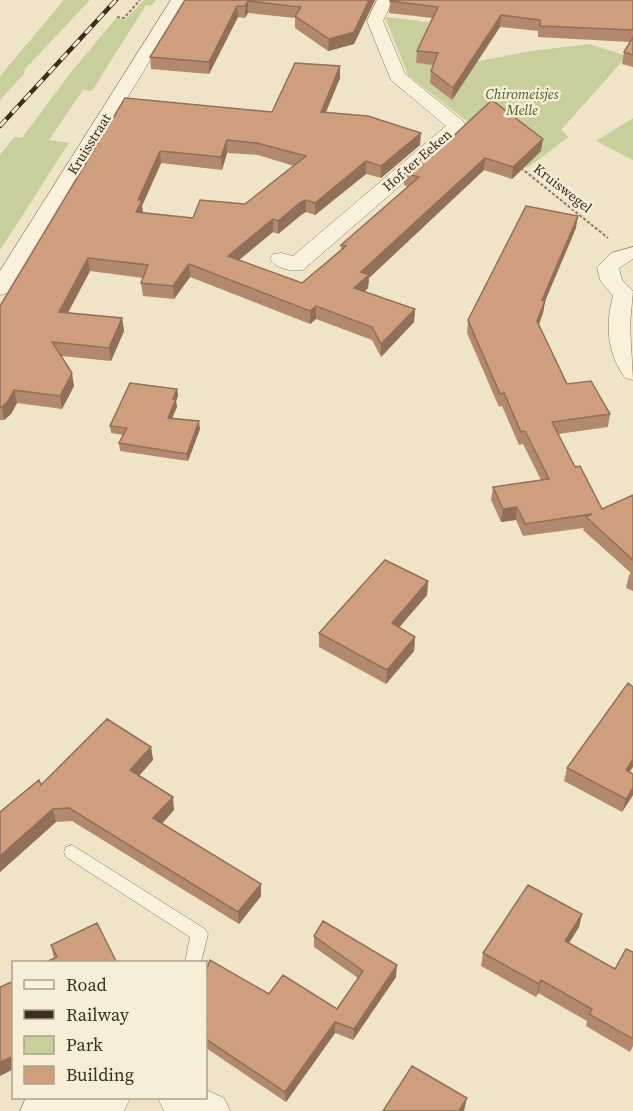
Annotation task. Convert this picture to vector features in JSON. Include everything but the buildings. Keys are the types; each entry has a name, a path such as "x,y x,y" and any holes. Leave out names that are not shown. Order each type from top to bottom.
{"street":[{"name":"Kruisstraat","path":"0,288 179,0"},
{"name":"Hof ter Eeken","path":"281,260 295,265 454,131 456,125 448,117 397,76 375,21 385,0"},
{"path":"627,255 608,267 608,276 613,285 629,292 618,319 617,331 620,345 633,373"},
{"path":"39,1111 58,1102 98,1099"},
{"path":"180,1099 211,1111"}],"lane":[{"path":"72,852 200,933 194,961"}],"path":[{"path":"117,17 124,18 140,0"},
{"name":"Kruiswegel","path":"515,164 605,234 627,255"}],"green space":[{"path":"64,0 90,0 25,69 24,74 0,100 0,76"},
{"path":"144,0 156,0 152,5 146,5 92,91 83,90 49,140 69,143 0,250 0,155 14,137 22,138 68,76 116,18 125,20"},
{"name":"Chiromeisjes Melle","path":"449,16 458,65 531,51 590,44 627,56 561,130 569,137 527,168 408,75 386,20 387,17 428,22"},
{"path":"633,118 633,160 596,141"}],"railway":[{"path":"0,126 116,0"}]}
